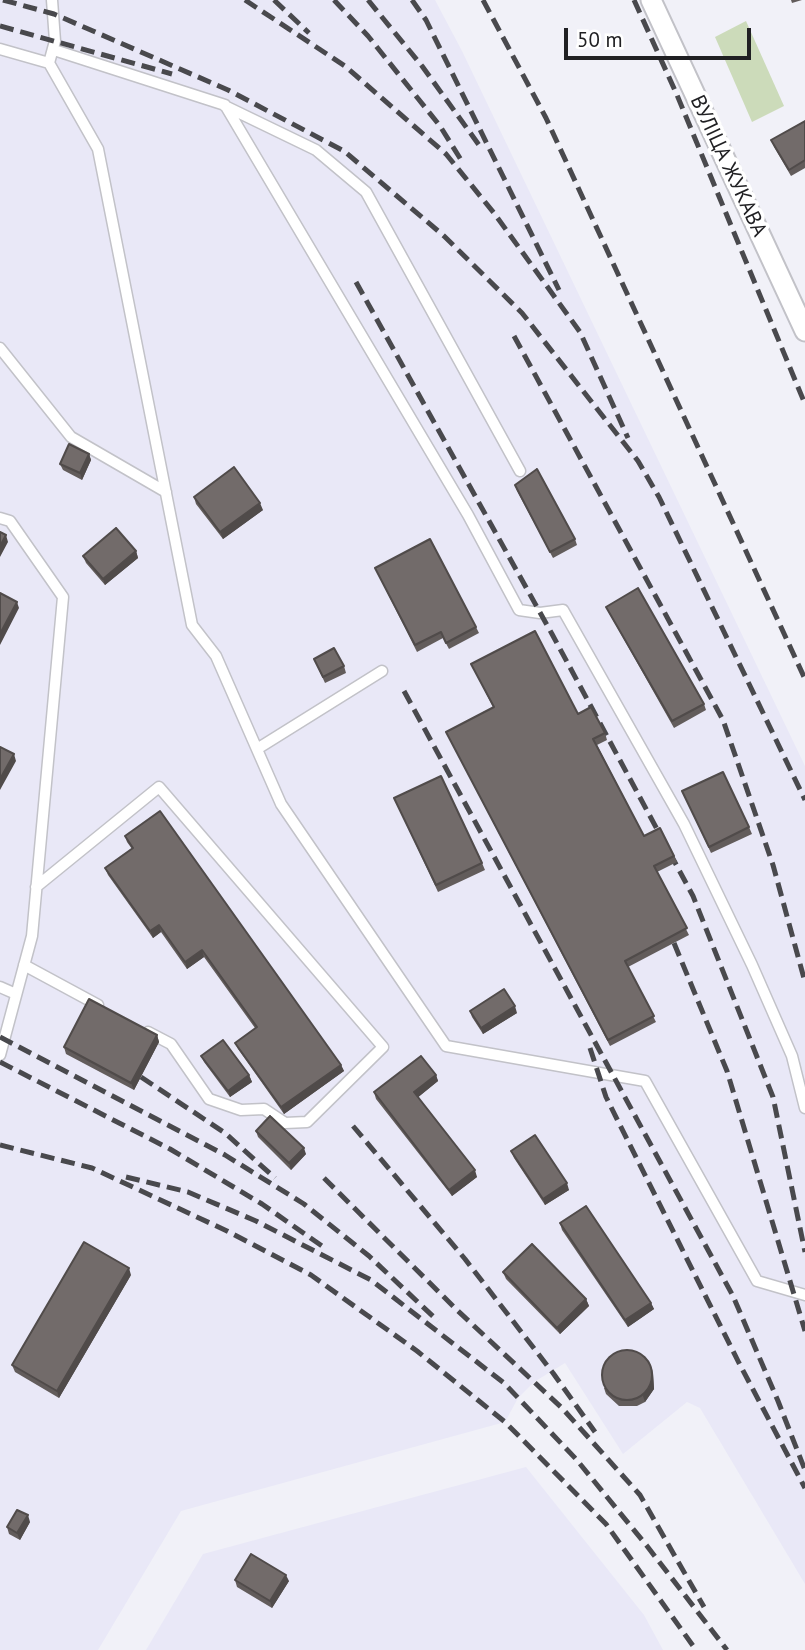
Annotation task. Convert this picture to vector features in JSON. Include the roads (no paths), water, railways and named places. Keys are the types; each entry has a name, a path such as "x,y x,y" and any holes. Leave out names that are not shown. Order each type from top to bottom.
{"street":[{"name":"ВУЛІЦА ЖУКАВА","path":"651,0 805,331"}],"lane":[{"path":"49,63 54,50 52,0"},
{"path":"0,49 49,63 98,149 192,625 216,656 281,804 446,1046 645,1081 757,1281 805,1295"},
{"path":"54,50 225,105 316,150 366,192 520,471"},
{"path":"225,105 468,515 519,610 563,610 684,824 792,1056 805,1108"},
{"path":"0,348 71,436 166,492"},
{"path":"0,518 10,521 63,597 32,936 0,1055"},
{"path":"257,749 382,671"},
{"path":"36,887 159,787 383,1047 307,1122 285,1123 264,1110 241,1110 209,1099 171,1044 134,1024"},
{"path":"24,965 110,1011"},
{"path":"0,987 16,994"}],"railway":[{"path":"3,0 54,14 228,90 344,151 444,236 522,313 638,461 659,497 805,800"},
{"path":"245,0 345,66 446,154 494,213 580,332 628,438"},
{"path":"274,0 309,33"},
{"path":"334,0 368,36 440,126 463,163"},
{"path":"368,0 422,66 479,145"},
{"path":"412,0 426,20 559,290"},
{"path":"483,0 546,118 805,679"},
{"path":"634,0 677,95 805,404"},
{"path":"0,26 172,74"},
{"path":"356,282 552,634 693,896 773,1097 805,1252"},
{"path":"514,336 723,720 773,865 805,982"},
{"path":"404,691 733,1296 805,1470"},
{"path":"674,943 727,1071 805,1331"},
{"path":"0,1037 225,1155 304,1204 369,1256 438,1321"},
{"path":"590,1048 606,1097 739,1363 805,1488"},
{"path":"0,1062 170,1149 262,1204 322,1246"},
{"path":"141,1077 225,1133 275,1178"},
{"path":"353,1126 465,1259 595,1432"},
{"path":"0,1145 92,1168 227,1231 311,1275 417,1351 505,1422 606,1524 696,1650"},
{"path":"126,1177 188,1192 256,1221 371,1280 504,1383 576,1459 727,1650"},
{"path":"324,1178 458,1311 562,1408 640,1495 704,1607"}]}
